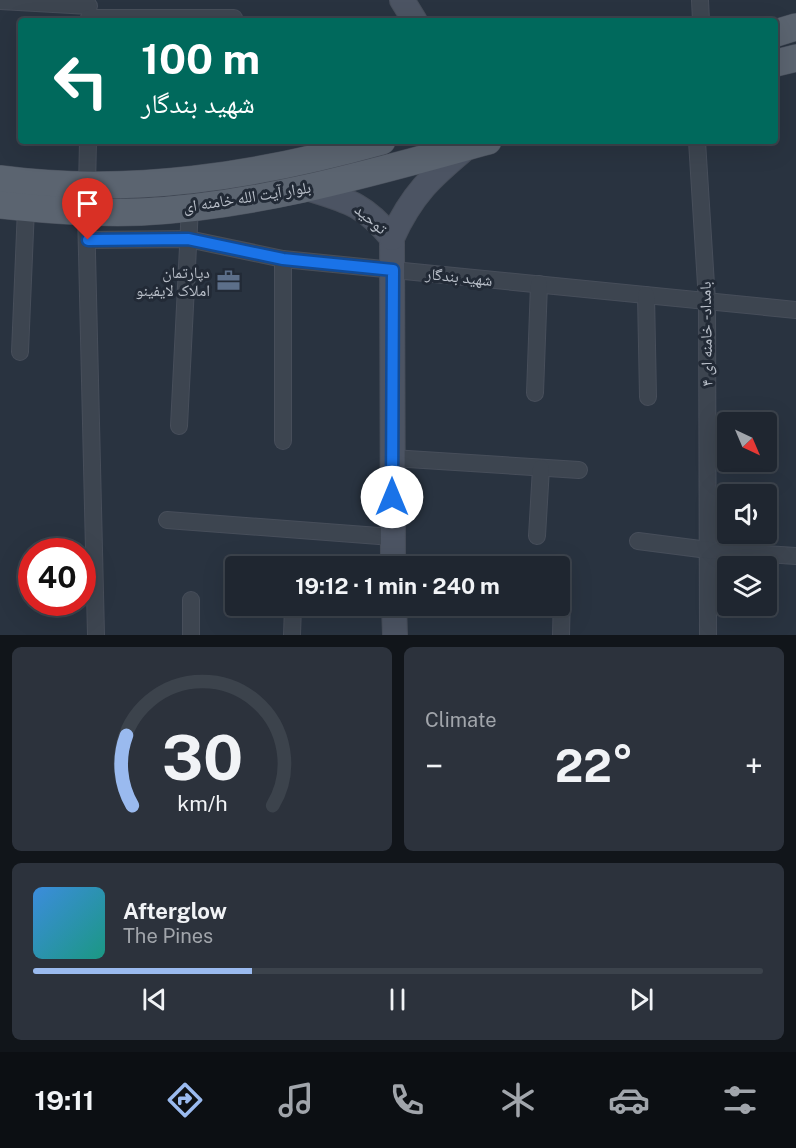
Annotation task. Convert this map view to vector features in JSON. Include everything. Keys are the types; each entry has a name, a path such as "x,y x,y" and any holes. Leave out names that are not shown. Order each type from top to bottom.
{"main road":[{"path":"778,32 796,27"},
{"path":"778,62 796,58"},
{"name":"بلوار آیت الله خامنه ای","path":"13,206 87,199 178,182 238,174 367,144"},
{"name":"بلوار آیت الله خامنه ای","path":"0,179 141,212 232,202 310,189 478,144"}],"street":[{"path":"402,0 405,18"},
{"path":"402,0 413,18"},
{"path":"700,0 701,18"},
{"path":"0,1 89,11 234,18"},
{"path":"88,144 87,199 96,635"},
{"path":"392,238 406,208 428,180 478,144"},
{"name":"بامداد - خامنه ای ۴","path":"697,144 707,301 708,635"},
{"name":"توحید","path":"310,189 353,202 375,219 392,238 393,556"},
{"path":"13,206 20,352"},
{"path":"179,426 190,207"},
{"name":"شهید بندگار","path":"88,240 188,239 283,259 796,310"},
{"path":"283,259 283,441"},
{"path":"535,393 539,284"},
{"path":"646,295 648,398"},
{"path":"392,458 579,470"},
{"path":"537,536 541,468"},
{"path":"167,520 392,537"},
{"path":"638,541 708,550 796,556"},
{"path":"191,600 191,635"},
{"path":"292,635 293,616"},
{"path":"395,616 396,635"},
{"path":"561,616 561,635"}],"place":[{"name":"دپارتمان املاک لایفینو","path":"228,281"}],"route":[{"path":"88,240 188,239 283,259 393,270 392,497"}]}
